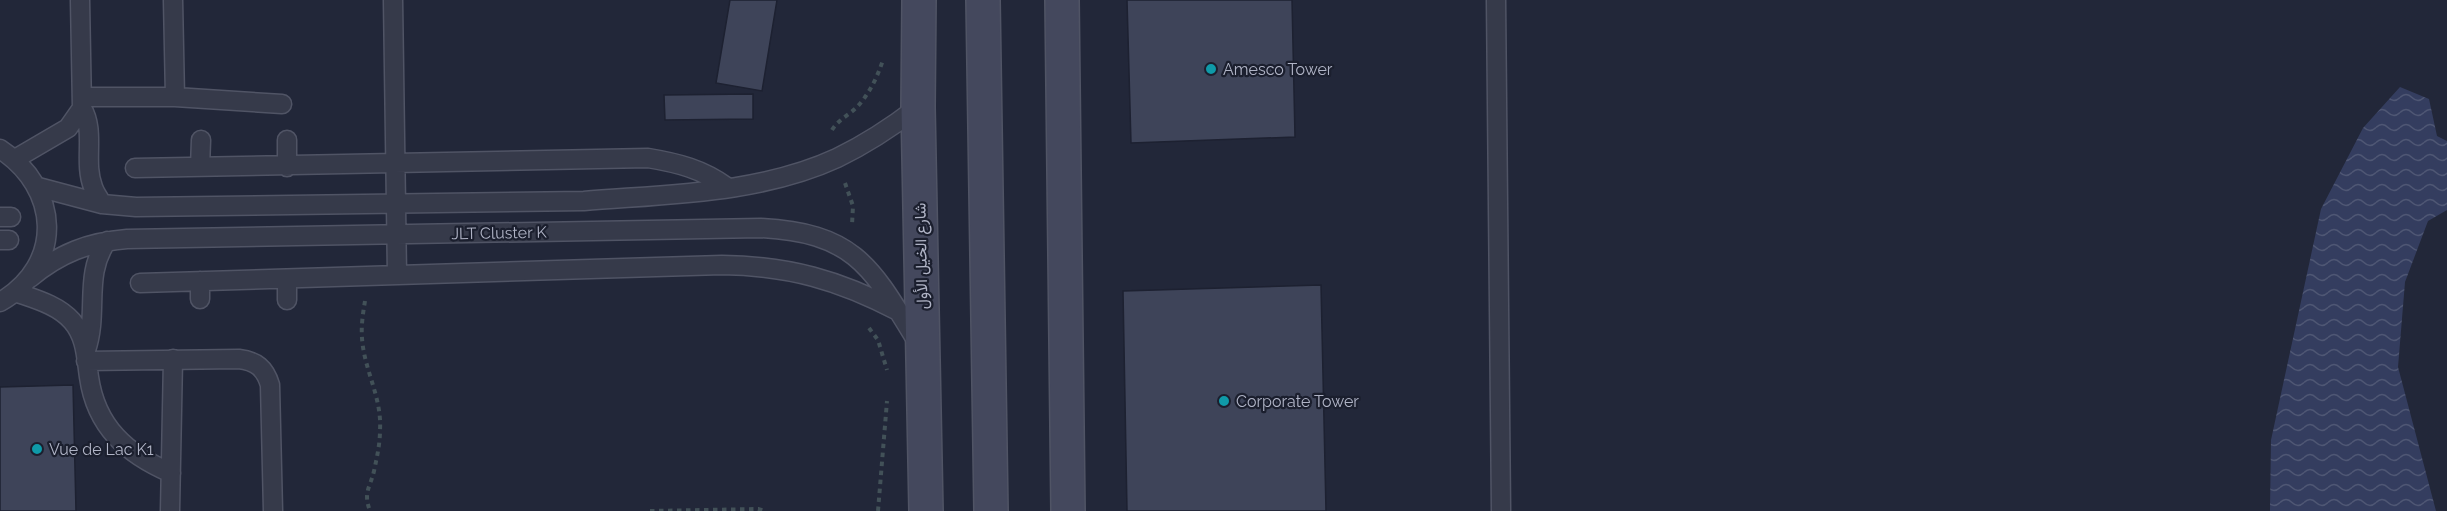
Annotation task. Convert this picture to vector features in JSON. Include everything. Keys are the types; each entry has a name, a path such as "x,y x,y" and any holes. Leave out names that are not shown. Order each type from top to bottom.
{"main road":[{"name":"شارع الخيل الأول","path":"919,0 918,106 926,511"},
{"path":"984,0 991,511"},
{"path":"1062,0 1068,511"}],"lane":[{"path":"80,0 82,102 88,122 92,186 102,204"},
{"path":"173,0 175,97"},
{"path":"393,0 397,275"},
{"path":"1496,0 1501,511"},
{"path":"82,102 175,97 282,104"},
{"path":"8,154 68,128 82,102"},
{"name":"JLT Cluster K","path":"38,187 102,204 136,207 584,201 728,187 765,181 801,171 835,159 875,138 918,106"},
{"path":"201,140 201,167"},
{"path":"287,140 287,167"},
{"name":"JLT Cluster K","path":"8,154 28,172 38,187 46,209 47,233 41,256 30,278"},
{"path":"135,168 287,167 648,158 690,166 709,174 728,187"},
{"name":"JLT Cluster K","path":"8,297 47,264 66,253 107,240 761,228 817,235 845,248 883,287 923,351"},
{"path":"86,355 91,328 94,267 107,240"},
{"path":"140,283 722,264 797,271 867,294 899,312"},
{"path":"287,279 287,300"},
{"path":"200,281 201,300"},
{"path":"8,297 60,311 72,322 80,335 86,355 91,391 102,418 120,442 144,461 171,473"},
{"path":"86,355 250,360 267,374 270,385 273,511"},
{"path":"170,511 173,359"}],"path":[{"path":"835,159 830,138 832,130 856,108 868,93 877,77 885,50"},
{"path":"370,511 366,501 367,487 373,475 381,428 379,404 362,339 366,296 373,276"},
{"path":"867,324 878,340 885,359 888,378"},
{"path":"878,511 887,399"},
{"path":"650,511 758,509 765,511"}],"water":[{"path":"2400,87 2429,99 2437,136 2447,141 2447,210 2428,221 2405,282 2398,367 2436,511 2270,511 2271,440 2321,209 2363,128"}],"building":[{"path":"730,0 777,0 762,91 716,83"},
{"name":"Amesco Tower","path":"1127,0 1292,0 1295,137 1131,143"},
{"path":"753,94 753,119 665,120 664,95"},
{"name":"Corporate Tower","path":"1321,285 1326,511 1127,511 1123,291"},
{"name":"Vue de Lac K1","path":"73,385 76,511 0,511 0,387"}],"place":[{"name":"Amesco Tower","path":"1211,69"},
{"name":"Corporate Tower","path":"1224,401"},
{"name":"Vue de Lac K1","path":"37,449"}]}
